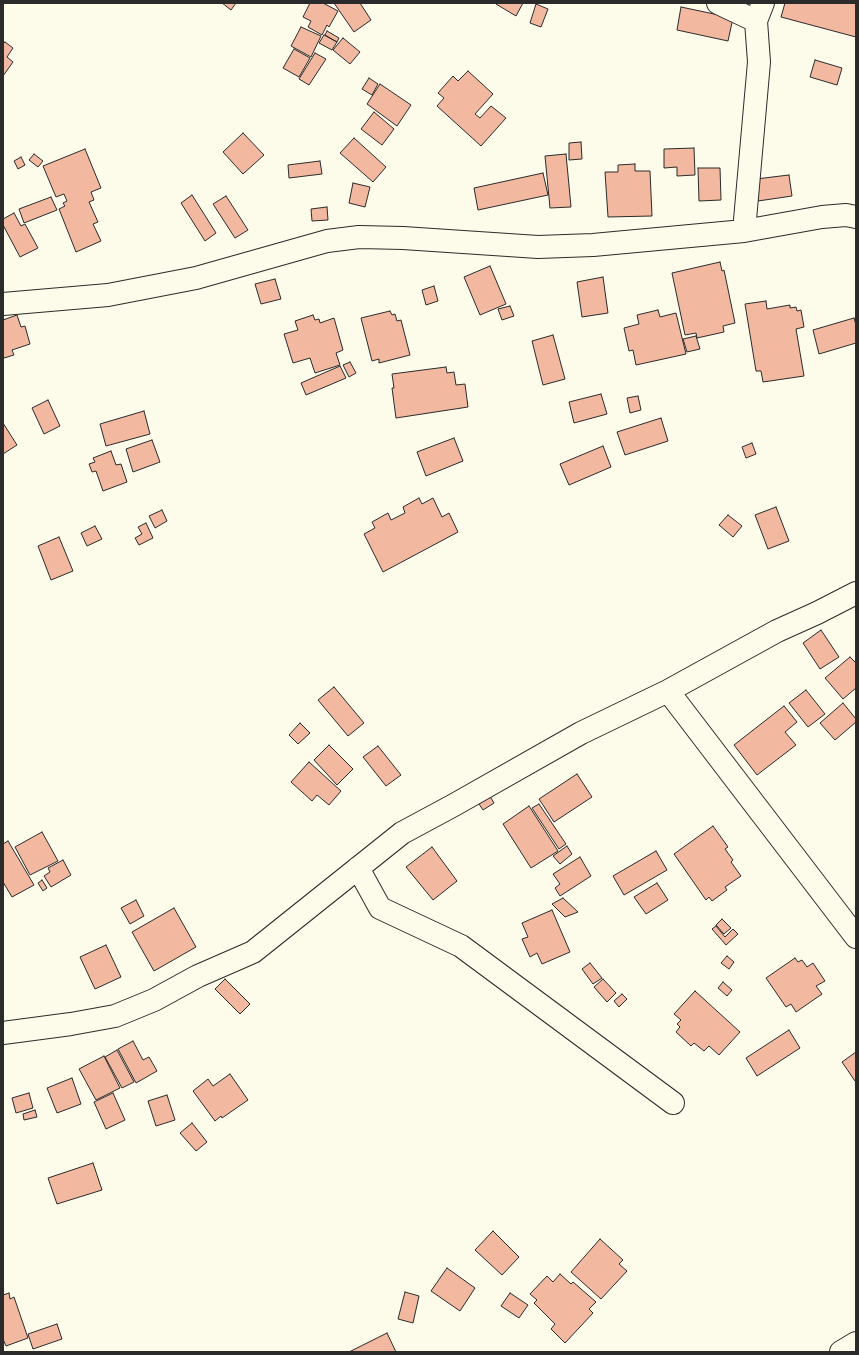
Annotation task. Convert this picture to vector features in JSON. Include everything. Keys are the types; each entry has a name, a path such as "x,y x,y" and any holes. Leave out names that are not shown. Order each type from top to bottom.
{"street":[{"path":"718,3 760,12 759,62 744,231"},
{"path":"3,304 108,295 196,278 327,241 359,237 402,238 538,247 593,245 744,231 822,217 846,215 856,217"},
{"path":"3,1033 71,1024 115,1016 154,1000 198,976 253,952 402,833 454,805 580,732 668,691 777,631 856,593"},
{"path":"668,691 856,936"},
{"path":"358,868 380,908 462,946 673,1103"},
{"path":"841,1352 856,1343"}],"building":[{"path":"222,3 236,3 231,10"},
{"path":"310,3 323,3 338,11 329,27 327,25 322,35 308,27 311,21 303,17"},
{"path":"334,3 360,3 371,20 354,32"},
{"path":"523,3 516,16 496,4"},
{"path":"785,3 856,3 856,37 781,17"},
{"path":"536,4 548,9 541,27 530,23"},
{"path":"681,7 733,18 728,41 677,30"},
{"path":"301,27 321,36 311,57 291,46"},
{"path":"327,31 339,38 337,42 325,35"},
{"path":"324,35 337,42 332,50 319,43"},
{"path":"343,38 360,52 350,64 333,50"},
{"path":"5,42 13,48 7,57 13,62 3,76 3,44"},
{"path":"294,49 310,58 299,77 283,68"},
{"path":"315,53 326,59 309,85 299,79"},
{"path":"815,60 842,68 837,85 810,77"},
{"path":"468,71 493,94 475,114 480,118 491,106 506,118 481,146 437,106 444,98 438,93 453,76 458,81"},
{"path":"369,78 378,84 372,95 362,89"},
{"path":"380,84 411,105 397,126 367,104"},
{"path":"374,112 394,129 382,145 361,129"},
{"path":"243,133 264,155 243,174 223,152"},
{"path":"354,138 386,167 373,182 340,153"},
{"path":"581,142 582,159 569,160 569,143"},
{"path":"694,148 695,175 677,176 677,167 664,168 664,149"},
{"path":"85,149 101,188 91,192 94,200 89,202 98,222 93,224 101,241 76,252 59,209 65,206 63,203 67,201 64,194 56,197 43,166"},
{"path":"34,154 43,161 38,167 29,160"},
{"path":"566,154 571,207 550,208 545,156"},
{"path":"21,157 25,165 18,169 14,161"},
{"path":"320,161 322,174 289,178 288,165"},
{"path":"635,164 635,171 650,171 652,216 608,217 605,172 618,172 618,165"},
{"path":"698,168 720,168 721,200 699,201"},
{"path":"543,173 548,195 478,210 474,188"},
{"path":"789,175 792,196 758,201 756,179"},
{"path":"353,183 370,187 365,207 349,203"},
{"path":"192,195 216,233 205,241 181,203"},
{"path":"226,196 248,230 235,238 213,204"},
{"path":"51,197 57,210 24,223 19,209"},
{"path":"327,207 328,220 312,221 311,209"},
{"path":"14,213 21,226 25,224 38,248 20,257 3,225 3,219"},
{"path":"720,262 722,271 724,270 735,323 723,326 724,332 697,338 696,333 685,335 672,273"},
{"path":"490,266 506,304 480,315 464,277"},
{"path":"603,277 608,313 582,317 577,282"},
{"path":"275,279 281,299 261,304 255,284"},
{"path":"434,286 438,301 426,305 422,290"},
{"path":"766,301 767,309 790,305 790,308 796,307 797,311 801,310 804,327 796,329 804,376 763,382 761,371 756,371 745,304"},
{"path":"510,306 514,316 502,320 498,309"},
{"path":"658,310 660,317 676,313 686,354 636,365 633,350 629,351 624,328 639,324 637,315"},
{"path":"390,311 392,315 395,314 397,321 401,320 410,355 379,363 379,359 372,361 361,318"},
{"path":"17,315 21,327 25,326 30,344 12,350 14,355 4,358 3,320"},
{"path":"313,315 315,320 319,319 320,323 334,318 343,350 336,353 340,365 315,373 310,358 293,363 284,334 298,330 295,321"},
{"path":"854,318 856,325 856,343 819,354 813,330"},
{"path":"553,335 565,379 543,385 532,341"},
{"path":"696,336 700,349 687,352 683,339"},
{"path":"350,362 356,373 349,377 343,365"},
{"path":"340,366 346,378 306,395 301,383"},
{"path":"446,367 447,373 454,372 456,385 465,384 468,407 396,418 392,388 394,388 392,374"},
{"path":"601,394 607,414 574,423 569,402"},
{"path":"638,396 641,410 630,413 627,398"},
{"path":"48,400 60,426 44,434 32,408"},
{"path":"144,411 150,434 106,446 100,424"},
{"path":"661,418 668,441 625,455 617,432"},
{"path":"3,423 17,445 3,454"},
{"path":"454,438 463,461 426,476 417,452"},
{"path":"152,440 160,462 133,472 126,449"},
{"path":"752,443 756,454 746,458 742,447"},
{"path":"603,446 611,467 569,485 560,464"},
{"path":"111,451 116,465 121,464 127,482 103,491 96,471 92,472 89,464 95,462 93,458"},
{"path":"419,498 422,504 433,498 442,517 449,513 458,532 383,572 364,534 375,528 372,522 388,513 391,520 405,513 403,507"},
{"path":"776,507 789,541 768,549 755,515"},
{"path":"162,510 167,521 155,528 149,516"},
{"path":"728,515 742,526 733,537 719,525"},
{"path":"146,523 153,538 139,545 135,538 142,534 138,527"},
{"path":"95,526 102,539 87,546 81,533"},
{"path":"59,537 73,571 51,580 38,546"},
{"path":"821,630 839,657 820,669 803,643"},
{"path":"850,657 856,663 856,688 843,699 825,678"},
{"path":"334,687 364,723 348,736 318,700"},
{"path":"806,690 825,714 808,727 789,703"},
{"path":"843,703 856,719 856,722 835,740 820,723"},
{"path":"784,706 797,722 785,732 796,745 757,775 734,745"},
{"path":"300,723 310,733 298,744 289,735"},
{"path":"329,745 353,769 337,785 314,760"},
{"path":"378,746 401,775 386,786 363,757"},
{"path":"309,762 341,791 329,805 317,795 312,801 291,782"},
{"path":"577,774 592,797 554,822 539,799"},
{"path":"488,793 494,803 483,810 477,801"},
{"path":"539,804 566,844 559,849 532,808"},
{"path":"529,806 558,851 531,868 503,824"},
{"path":"713,826 728,847 725,849 733,860 731,862 741,876 725,887 727,890 712,901 709,897 706,900 674,854"},
{"path":"42,832 58,861 30,875 15,847"},
{"path":"8,841 34,885 12,897 3,882 3,844"},
{"path":"567,846 572,854 560,864 553,856"},
{"path":"432,847 457,881 433,900 406,867"},
{"path":"656,851 667,870 624,895 613,876"},
{"path":"580,857 591,876 560,896 555,888 560,884 553,874"},
{"path":"63,860 71,875 51,887 44,876 50,872 48,868"},
{"path":"42,880 47,888 43,891 38,883"},
{"path":"657,883 668,900 646,914 634,897"},
{"path":"563,898 578,912 565,917 552,904"},
{"path":"136,900 144,916 130,924 121,908"},
{"path":"174,908 196,947 154,971 132,932"},
{"path":"552,910 570,952 542,964 537,953 530,957 522,939 528,937 522,923"},
{"path":"722,919 731,928 724,934 716,925"},
{"path":"716,926 725,937 733,929 738,934 726,945 712,929"},
{"path":"106,945 121,977 95,989 80,957"},
{"path":"727,956 734,962 729,969 721,963"},
{"path":"795,958 798,962 802,960 807,967 813,963 825,981 816,986 822,994 796,1012 791,1004 786,1007 766,978"},
{"path":"590,963 602,978 593,984 582,969"},
{"path":"225,979 250,1004 240,1014 215,989"},
{"path":"603,979 616,993 607,1002 594,987"},
{"path":"723,982 732,990 727,996 718,988"},
{"path":"695,991 740,1032 719,1055 709,1046 704,1051 694,1043 691,1046 676,1032 680,1027 677,1024 681,1020 674,1014"},
{"path":"622,994 627,999 619,1007 614,1001"},
{"path":"789,1030 800,1048 757,1076 746,1058"},
{"path":"133,1041 143,1060 149,1057 157,1071 136,1083 118,1049"},
{"path":"117,1050 134,1082 122,1088 105,1057"},
{"path":"856,1052 856,1080 855,1081 842,1062"},
{"path":"104,1056 120,1088 96,1100 79,1069"},
{"path":"230,1074 248,1100 222,1118 221,1116 215,1121 193,1091 208,1079 213,1086"},
{"path":"72,1078 81,1104 57,1113 47,1088"},
{"path":"29,1093 33,1108 16,1113 12,1098"},
{"path":"113,1093 125,1120 106,1129 94,1102"},
{"path":"167,1095 175,1120 156,1126 148,1101"},
{"path":"35,1110 37,1117 24,1120 23,1114"},
{"path":"192,1123 207,1142 196,1151 180,1133"},
{"path":"93,1163 102,1190 57,1204 48,1178"},
{"path":"493,1231 519,1257 502,1275 475,1250"},
{"path":"600,1239 623,1260 619,1264 627,1271 601,1299 571,1272"},
{"path":"447,1268 475,1288 460,1311 431,1291"},
{"path":"560,1274 571,1284 573,1282 596,1302 589,1309 593,1313 565,1343 551,1329 555,1324 534,1303 537,1300 530,1294 547,1276 553,1282"},
{"path":"405,1292 419,1296 413,1323 398,1319"},
{"path":"9,1293 10,1299 14,1297 28,1338 6,1346 3,1339 3,1295"},
{"path":"510,1293 528,1305 519,1318 501,1306"},
{"path":"57,1324 62,1339 33,1349 28,1334"},
{"path":"387,1333 396,1352 349,1352"}]}
